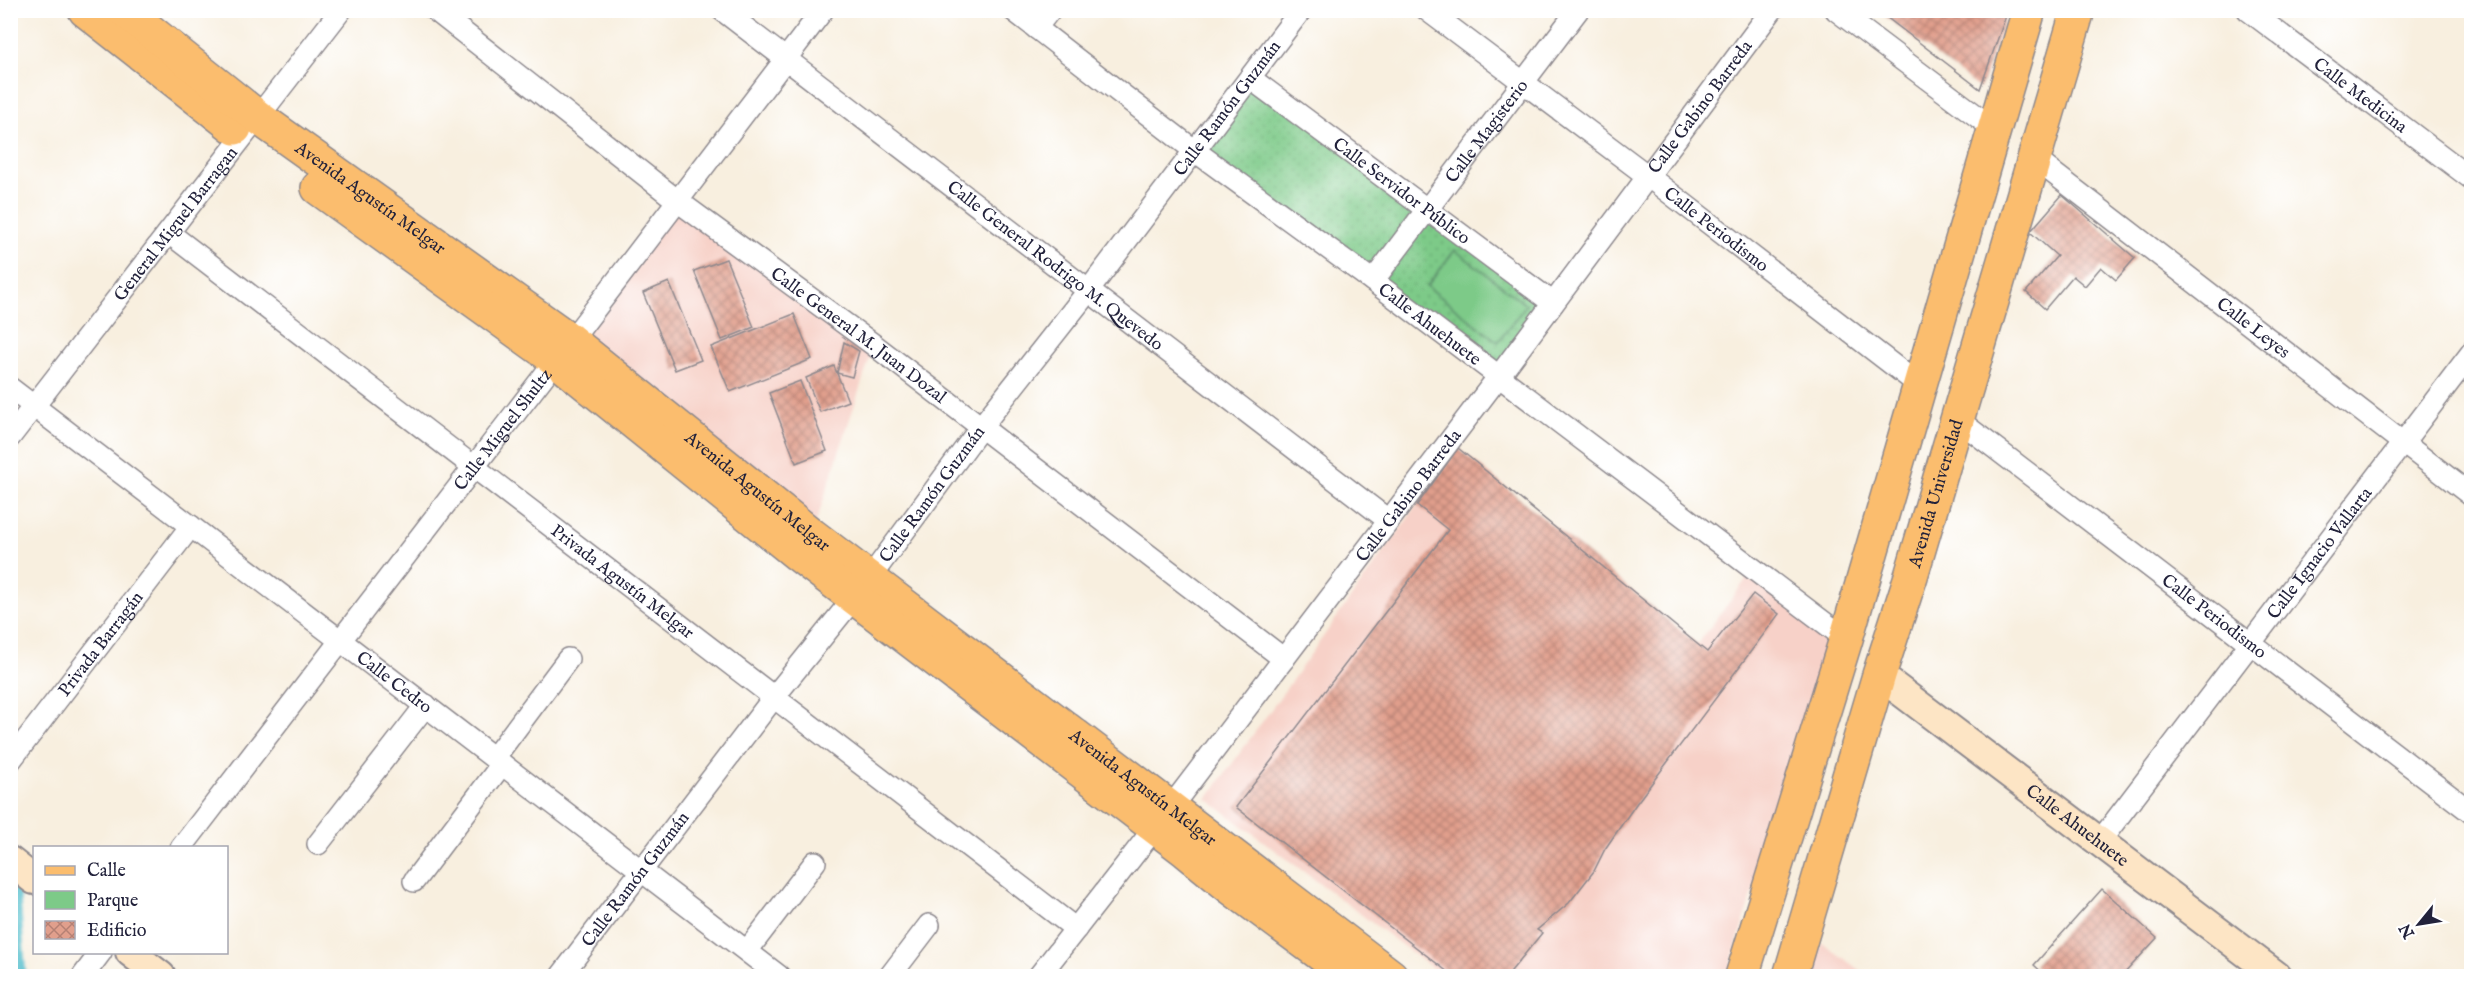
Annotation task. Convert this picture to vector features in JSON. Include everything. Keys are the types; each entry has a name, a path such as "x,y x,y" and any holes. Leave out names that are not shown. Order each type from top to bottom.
{"main road":[{"name":"Avenida Agustín Melgar","path":"85,10 563,349 862,588 1163,818 1391,976"},
{"name":"Avenida Agustín Melgar","path":"124,10 252,127"},
{"path":"1742,976 1846,639 2029,10"},
{"name":"Avenida Universidad","path":"1790,976 2078,10"},
{"name":"Avenida Agustín Melgar","path":"1163,818 1350,976"}],"street":[{"name":"General Miguel Barragan","path":"10,437 341,10"},
{"name":"Calle General M. Juan Dozal","path":"435,10 679,202 874,345 1284,659"},
{"name":"Calle General Rodrigo M. Quevedo","path":"722,10 1388,520"},
{"name":"Calle Miguel Shultz","path":"183,846 563,349 679,202 823,10"},
{"name":"Calle Ahuehuete","path":"1013,10 1195,151 1373,281 1846,639"},
{"path":"1036,28 1050,10"},
{"name":"Calle Ramón Guzmán","path":"564,975 774,697 862,588 981,427 1089,290 1301,10"},
{"name":"Calle Periodismo","path":"1427,10 1919,385"},
{"name":"Calle Magisterio","path":"1373,281 1578,10"},
{"name":"Calle Gabino Barreda","path":"1039,976 1163,818 1499,376 1772,10"},
{"path":"1836,10 1994,129"},
{"name":"Calle Medicina","path":"2248,10 2472,179"},
{"name":"Calle Servidor Público","path":"1250,78 1553,303"},
{"name":"Calle Leyes","path":"2035,159 2472,496"},
{"name":"Privada Agustín Melgar","path":"169,232 1076,929"},
{"name":"Calle Ignacio Vallarta","path":"2100,841 2472,352"},
{"name":"Calle Cedro","path":"10,388 779,976"},
{"name":"Calle Periodismo","path":"1957,419 2472,813"},
{"name":"Privada Barragán","path":"10,761 191,526"},
{"path":"414,881 568,659"},
{"name":"Calle Ahuehuete","path":"1879,675 2277,976"},
{"path":"318,844 426,705"},
{"path":"10,861 33,879"},
{"path":"747,951 815,862"},
{"path":"890,976 928,925"},
{"path":"83,976 100,954"},
{"path":"133,954 161,976"}],"shaded area":[{"path":"679,202 874,345 812,535 570,340"},
{"path":"1458,448 1697,645 1748,577 1830,638 1727,976 1443,976 1207,799"},
{"path":"1822,942 1867,976 1811,976"}],"green space":[{"path":"1250,78 1553,303 1499,376 1195,151"},
{"path":"1455,250 1526,305 1498,342 1427,286"}],"building":[{"path":"1877,10 2008,10 1980,89"},
{"path":"2062,195 2135,258 2116,280 2101,267 2085,286 2073,276 2045,309 2026,292 2057,256 2030,232"},
{"path":"726,259 754,327 722,340 694,271"},
{"path":"669,282 701,360 675,370 643,293"},
{"path":"794,314 812,359 730,392 711,347"},
{"path":"844,342 859,351 852,377 837,373"},
{"path":"834,366 848,401 820,412 806,378"},
{"path":"800,381 827,451 796,463 769,393"},
{"path":"1458,448 1707,652 1753,594 1779,614 1636,804 1605,849 1594,871 1569,903 1537,930 1542,933 1507,976 1453,976 1236,807 1448,530 1417,505"},
{"path":"2102,889 2157,938 2122,976 2046,976 2034,965"}],"waterway":[{"path":"10,897 16,976"}]}
